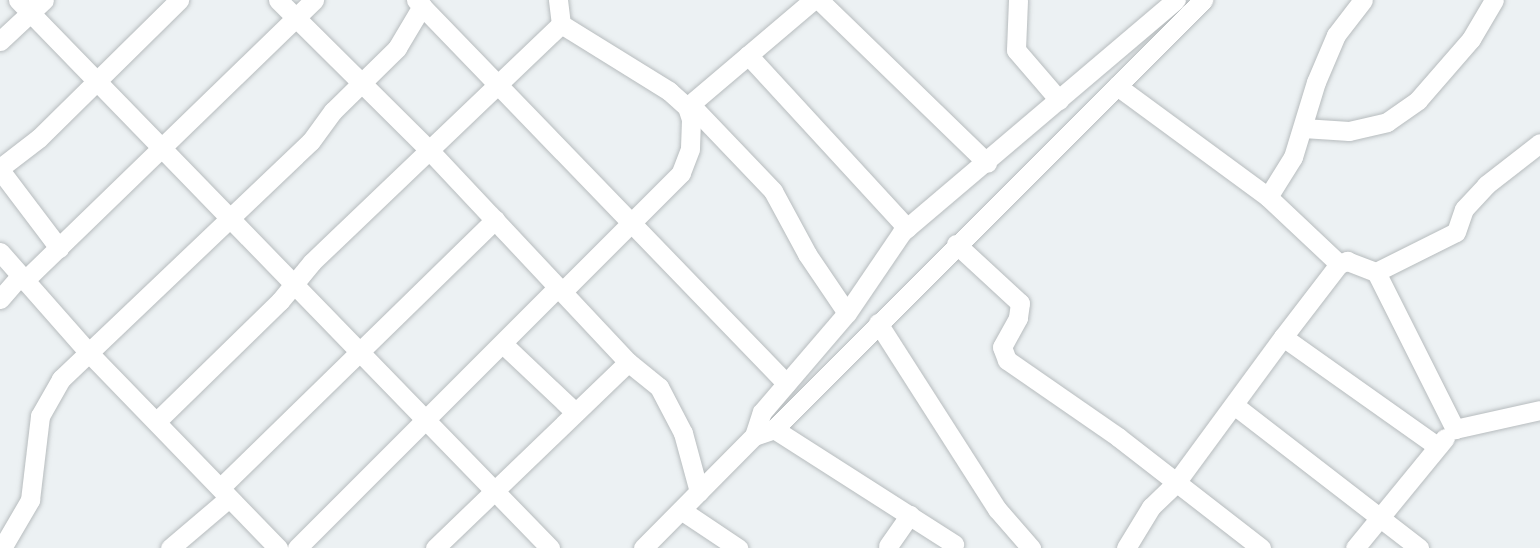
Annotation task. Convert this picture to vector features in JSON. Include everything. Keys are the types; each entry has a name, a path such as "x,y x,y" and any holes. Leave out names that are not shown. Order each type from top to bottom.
{"street":[{"path":"59,248 0,169 39,138 179,0"},
{"path":"278,0 429,150 628,362 666,396 683,433 699,492"},
{"path":"0,299 59,248 314,0"},
{"path":"688,105 813,0"},
{"path":"819,0 987,163"},
{"path":"1018,0 1016,50 1059,100"},
{"path":"643,548 754,436 762,412 847,313 907,228 987,163 1176,0"},
{"path":"754,436 774,429 956,244 1203,0"},
{"path":"1268,197 1293,157 1336,35 1363,0"},
{"path":"1303,128 1349,131 1387,122 1418,100 1471,39 1494,0"},
{"path":"2,548 30,500 40,416 61,379 311,141 333,111 397,48 419,3 786,383"},
{"path":"0,41 31,4 96,82 160,150 550,548"},
{"path":"158,420 498,84 557,9 688,105 773,191 807,254 847,313"},
{"path":"748,55 907,228"},
{"path":"1117,86 1268,197 1339,264"},
{"path":"297,548 503,344 631,224 687,161 691,119 688,105"},
{"path":"1376,272 1456,232 1464,209 1478,193 1540,143"},
{"path":"170,548 360,353 495,220"},
{"path":"956,244 1020,303 1018,318 1002,347 1007,360 1118,436 1175,484 1261,548"},
{"path":"0,252 89,353 158,420 278,548"},
{"path":"1126,548 1151,508 1175,484 1339,264 1354,262 1376,272 1455,429"},
{"path":"878,323 997,509 1031,548"},
{"path":"1283,337 1437,446"},
{"path":"503,344 575,412"},
{"path":"435,548 493,489 628,362"},
{"path":"1234,405 1419,548"},
{"path":"1355,548 1437,446 1455,429 1472,429 1540,410"},
{"path":"774,429 954,544"},
{"path":"681,510 738,548"},
{"path":"889,547 910,515"}]}
